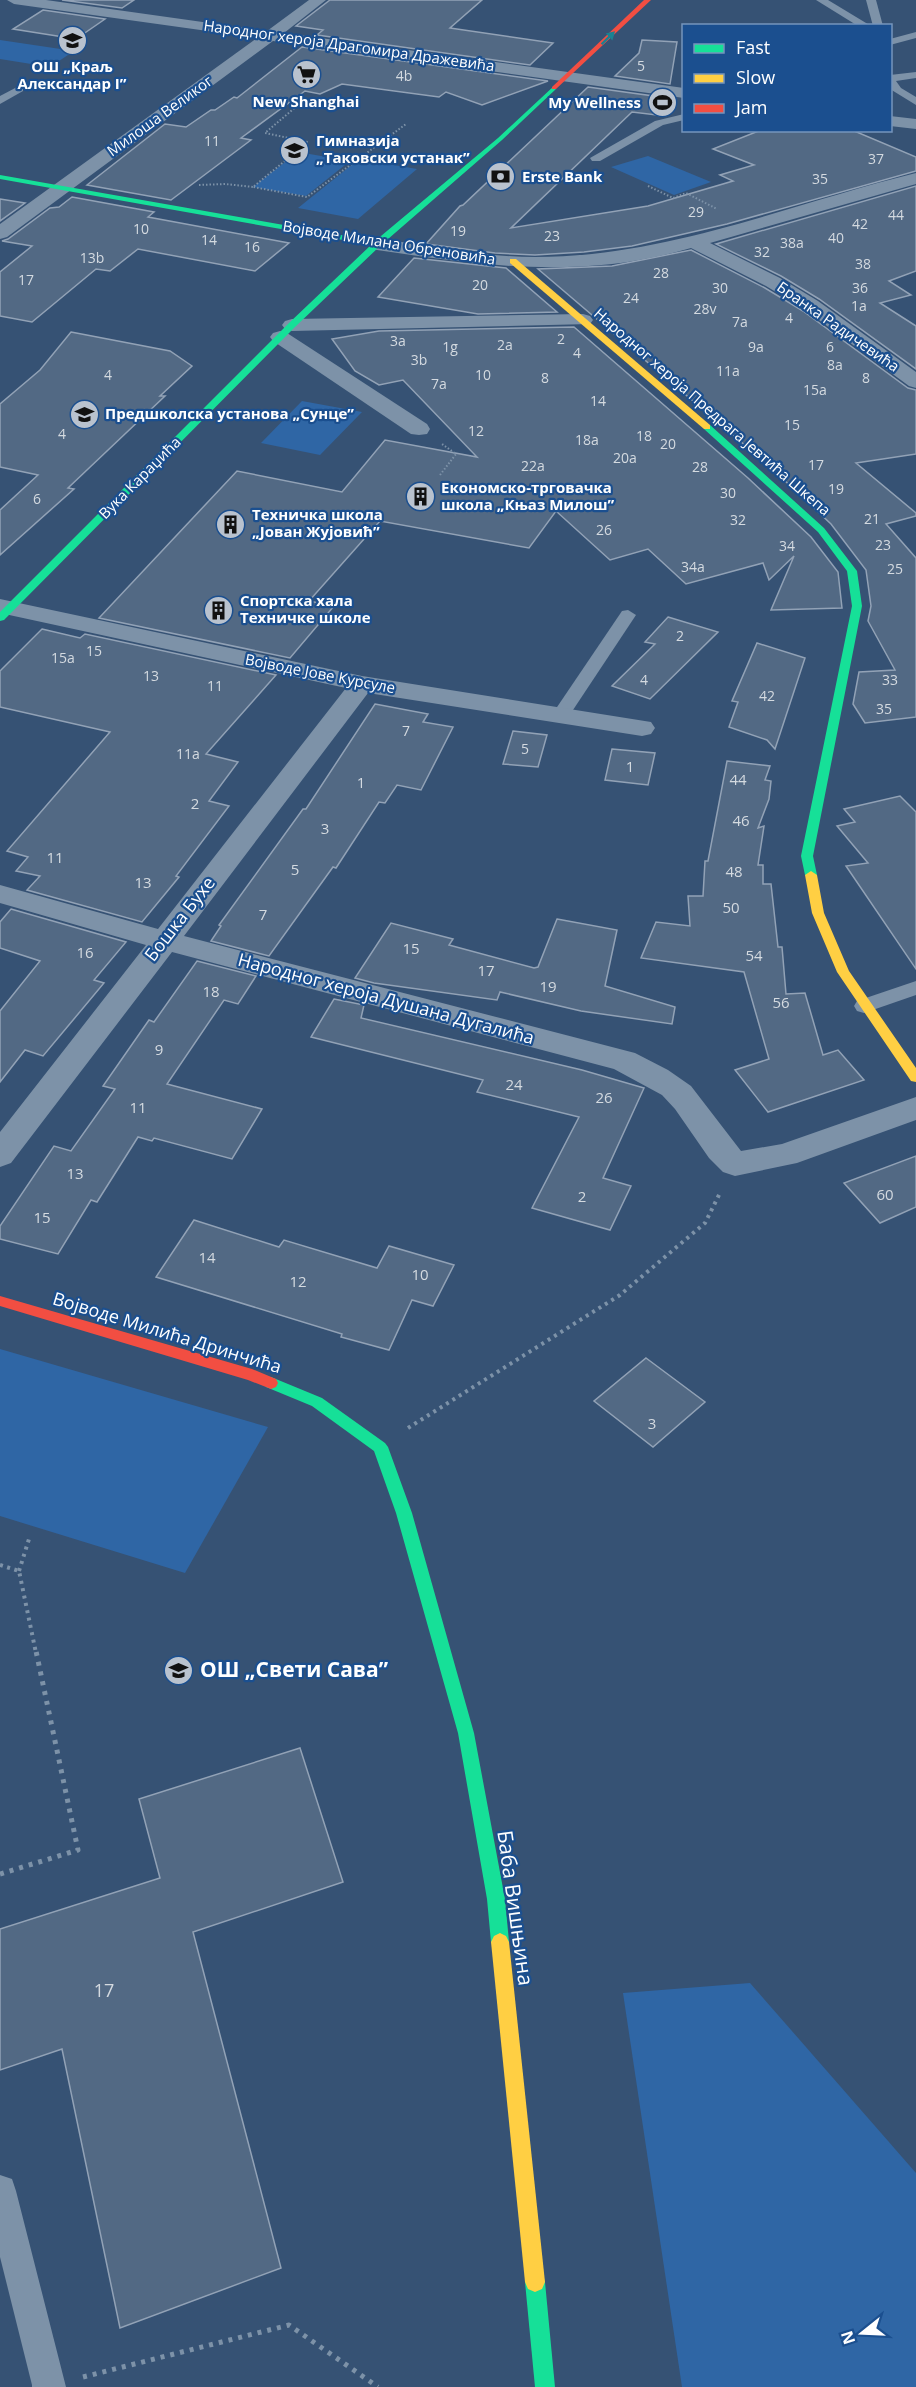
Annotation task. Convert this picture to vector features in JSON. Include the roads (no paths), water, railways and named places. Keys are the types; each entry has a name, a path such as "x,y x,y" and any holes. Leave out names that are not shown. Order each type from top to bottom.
{"street":[{"path":"0,3 6,0"},
{"name":"Народног хероја Драгомира Дражевића","path":"14,0 682,93"},
{"name":"Милоша Великог","path":"0,232 319,0"},
{"name":"Вука Караџића","path":"3,611 377,244 500,139 568,76 644,0"},
{"path":"568,76 562,65 571,52"},
{"path":"892,121 916,124"},
{"name":"Војводе Милана Обреновића","path":"0,177 453,256 561,262 654,253 916,178"},
{"name":"Бранка Радичевића","path":"693,242 773,282 811,305 916,382"},
{"name":"Народног хероја Предрага Јевтића Шкепа","path":"513,261 758,471 813,522 852,571 857,606 807,856 818,913 843,972 916,1078"},
{"path":"286,331 583,320"},
{"path":"286,331 419,429"},
{"name":"Војводе Јове Курсуле","path":"3,611 362,684 642,728"},
{"name":"Бошка Бухе","path":"0,1155 362,684"},
{"name":"Народног хероја Душана Дугалића","path":"0,894 164,940 624,1060 662,1080 686,1099 722,1154 735,1164 786,1155 916,1108"},
{"name":"Војводе Милића Дринчића","path":"0,1301 252,1375 317,1402 380,1447"},
{"name":"Баба Вишњина","path":"380,1447 404,1514 466,1733 494,1888 534,2254 546,2387"}],"lane":[{"path":"821,0 863,24"},
{"path":"871,0 877,24"},
{"path":"892,42 916,35"},
{"path":"892,79 916,76"},
{"path":"892,81 897,90 916,102"},
{"path":"0,101 19,89"},
{"path":"596,158 668,119 682,117"},
{"path":"560,716 628,615"},
{"path":"864,1005 916,988"},
{"path":"0,2191 50,2385"}],"place":[{"name":"ОШ „Краљ Александар I”","path":"72,40"},
{"name":"New Shanghai","path":"306,75"},
{"name":"My Wellness","path":"662,103"},
{"name":"Гимназија „Таковски устанак”","path":"295,150"},
{"name":"Erste Bank","path":"501,177"},
{"name":"Предшколска установа „Сунце”","path":"84,414"},
{"name":"Економско-трговачка школа „Књаз Милош”","path":"420,497"},
{"name":"Техничка школа „Јован Жујовић”","path":"231,524"},
{"name":"Спортска хала Техничке школе","path":"219,610"},
{"name":"ОШ „Свети Сава”","path":"179,1670"}]}
